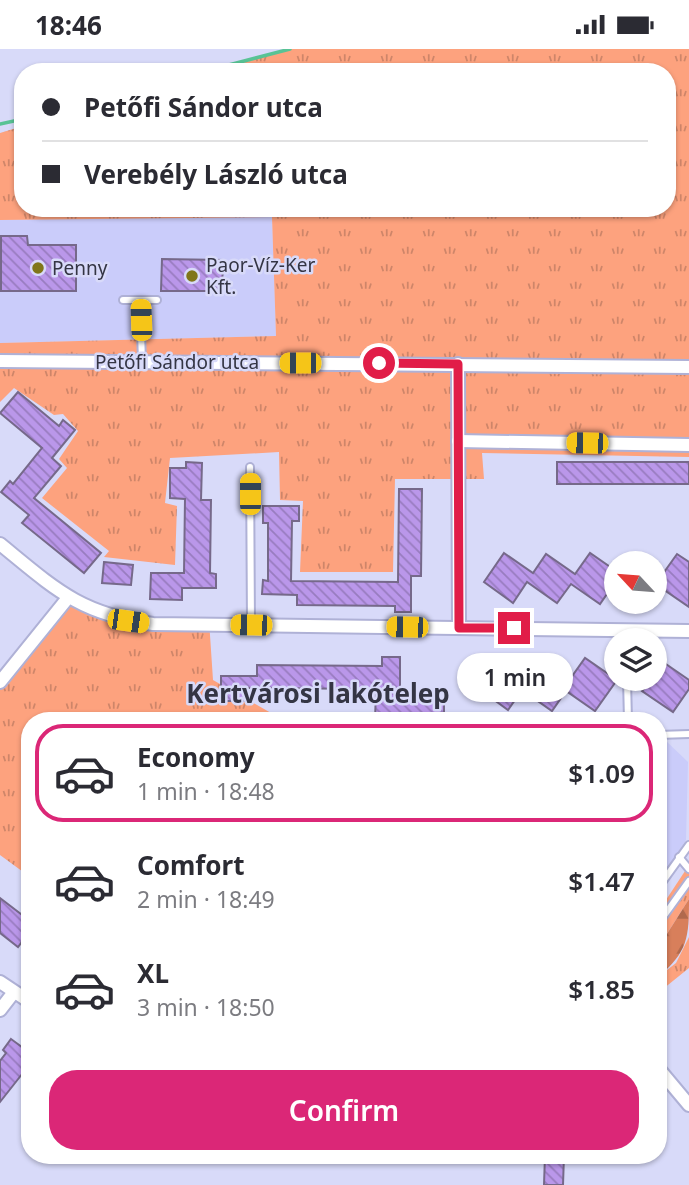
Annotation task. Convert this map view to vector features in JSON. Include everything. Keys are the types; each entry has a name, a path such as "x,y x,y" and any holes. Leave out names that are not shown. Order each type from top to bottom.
{"street":[{"name":"Petőfi Sándor utca","path":"0,361 689,366"},
{"path":"458,364 459,628"},
{"path":"458,441 689,445"},
{"path":"0,544 67,599 128,621 153,624 459,628 604,634"},
{"path":"0,681 67,599"},
{"path":"667,632 689,631"},
{"path":"0,982 21,996"},
{"path":"0,1010 14,992"},
{"path":"667,1079 689,1105"}],"lane":[{"path":"123,300 158,300"},
{"path":"140,300 142,362"},
{"path":"250,467 251,625"},
{"path":"627,691 628,712"},
{"path":"667,735 689,734"},
{"path":"667,875 689,845"},
{"path":"679,857 689,869"},
{"path":"667,912 689,881"}],"shaded area":[{"path":"272,217 276,336 0,343 0,220"},
{"path":"667,742 688,762 686,840 667,868"}],"green space":[{"path":"290,49 689,49 689,457 482,453 484,479 395,479 393,572 300,572 303,501 280,500 279,452 170,458 165,503 177,506 175,565 104,557 109,551 42,498 67,468 59,459 78,431 63,414 54,415 14,388 0,402 0,343 276,336 272,217 676,217 676,63 243,63"},
{"path":"14,129 14,217 272,217 0,220 0,133"},
{"path":"66,590 120,614 151,619 209,620 213,680 269,712 21,712 21,870 0,855 0,674"},
{"path":"689,865 689,899 667,934 667,898"},
{"path":"689,899 685,943 676,960 667,969 667,934"},
{"path":"689,937 689,968 667,986 667,970 676,963"}],"building":[{"name":"Penny","path":"1,236 27,236 28,245 76,245 76,291 1,291"},
{"name":"Paor-Víz-Ker Kft.","path":"162,259 223,260 222,291 161,291"},
{"path":"18,392 59,426 63,420 75,430 52,458 61,466 34,498 101,553 84,573 22,523 29,515 1,492 10,481 13,484 42,448 0,413"},
{"path":"186,462 202,463 201,500 211,500 210,573 216,574 216,588 182,588 182,600 150,599 151,573 184,573 185,499 170,498 170,468 186,468"},
{"path":"557,462 689,462 689,484 557,484"},
{"path":"399,489 422,489 421,576 411,576 411,612 395,612 395,606 297,605 297,595 262,594 263,580 268,581 268,523 263,523 263,506 299,506 299,521 292,521 291,581 398,582"},
{"path":"504,553 533,573 546,554 575,574 590,553 604,563 604,598 600,604 571,584 557,603 527,582 513,603 484,582"},
{"path":"677,554 689,562 689,607 667,592 667,568"},
{"path":"104,562 133,565 131,585 102,583"},
{"path":"382,657 400,657 400,693 411,693 410,699 444,700 444,712 375,712 376,689 248,688 248,701 226,701 227,688 221,688 221,676 257,676 257,665 382,666"},
{"path":"499,657 528,677 541,659 570,679 585,658 604,671 604,691 609,691 595,711 566,691 552,711 522,690 508,710 478,688"},
{"path":"667,665 689,680 689,689 673,712 642,691 667,691"},
{"path":"0,898 21,914 21,943 18,947 0,933"},
{"path":"11,1039 21,1046 21,1075 0,1102 0,1061 6,1053 3,1050"},
{"path":"545,1164 564,1164 563,1185 544,1185"}],"waterway":[{"path":"236,63 290,49"},
{"path":"0,124 14,121"}],"place":[{"name":"Penny","path":"38,268"},
{"name":"Paor-Víz-Ker Kft.","path":"192,276"}],"district":[{"name":"Kertvárosi lakótelep","path":"318,694"}],"route":[{"path":"379,363 458,364 459,628 514,628"}]}
